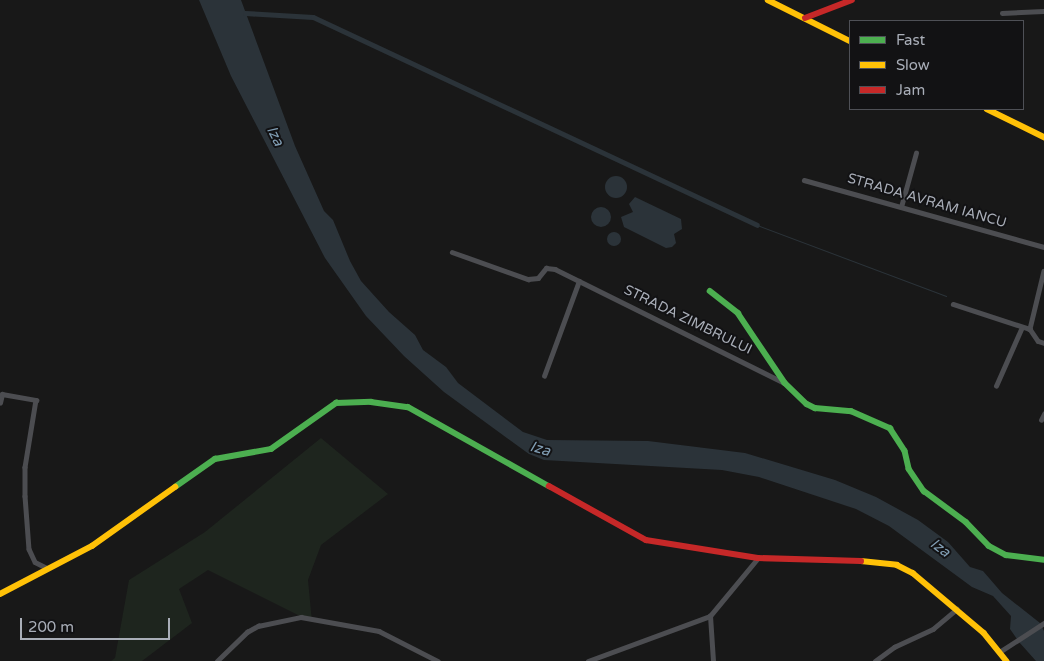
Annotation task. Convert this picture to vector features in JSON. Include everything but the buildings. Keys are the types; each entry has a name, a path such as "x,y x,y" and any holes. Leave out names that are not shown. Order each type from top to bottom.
{"street":[{"path":"768,0 849,40"},
{"path":"805,18 852,0"},
{"path":"1002,13 1044,11"},
{"path":"989,110 1044,137"},
{"path":"901,207 916,153"},
{"name":"STRADA AVRAM IANCU","path":"804,180 1044,247"},
{"name":"STRADA ZIMBRULUI","path":"452,252 528,280 538,278 551,268 785,382"},
{"path":"1030,329 1044,271"},
{"path":"544,376 580,281"},
{"name":"STRADA ZIMBRULUI","path":"710,291 738,312 785,382 814,408 851,411 890,428 901,443 909,469 924,491 966,522 988,546 1006,555 1044,560"},
{"path":"1038,292 1044,294"},
{"path":"953,304 1030,329 1038,341 1044,343"},
{"path":"996,386 1022,327"},
{"path":"0,403 2,394 36,400 25,467 25,496 30,549 36,562 47,568"},
{"path":"0,594 92,546 215,459 271,449 336,403 371,402 408,407 646,540 758,558 888,562 913,573 957,609 1001,651 1007,661"},
{"path":"1041,420 1044,414"},
{"path":"588,661 710,616 758,558"},
{"path":"875,661 894,647 933,629 957,609"},
{"path":"710,616 713,661"},
{"path":"217,661 247,632 258,626 302,617 379,631 438,661"},
{"path":"1001,651 1044,623"}],"shaded area":[{"path":"321,438 388,494 321,545 308,580 312,622 208,570 179,589 192,623 142,661 111,661 115,658 129,580 205,532"}],"water":[{"name":"Iza","path":"199,0 241,0 295,146 324,211 333,220 350,261 361,281 389,312 415,335 423,350 446,367 458,383 523,432 547,440 648,441 745,453 835,480 876,497 918,520 948,542 970,567 983,571 1002,593 1040,623 1044,631 1044,661 1036,661 1019,642 1010,629 1011,616 993,596 972,587 889,526 856,509 759,477 722,470 544,460 529,454 444,392 404,356 366,316 325,258 231,76"},
{"path":"616,176 626,183 627,187 620,197 616,198 606,191 605,187 612,177"},
{"path":"635,197 681,219 682,229 674,234 676,243 672,247 666,248 624,227 621,217 633,212 629,204"},
{"path":"597,207 605,207 611,213 611,221 605,227 597,227 591,221 591,213"},
{"path":"614,232 619,234 621,239 619,244 614,246 609,244 607,239 609,234"}],"waterway":[{"path":"245,13 313,17 757,225"},
{"path":"757,225 946,296"}],"traffic: fast":[{"path":"710,291 738,313 785,383 807,404 815,408 851,411 890,428 905,451 909,469 924,491 966,522 989,546 1006,555 1044,560"},
{"path":"175,487 215,459 271,449 336,403 371,402 408,407 549,486"}],"traffic: slow":[{"path":"768,0 849,40"},
{"path":"989,110 1044,137"},
{"path":"0,594 92,546 175,487"},
{"path":"861,561 897,565 913,573 984,633 1007,661"}],"traffic: jam":[{"path":"805,18 852,0"},
{"path":"549,486 646,540 758,558 861,561"}]}
